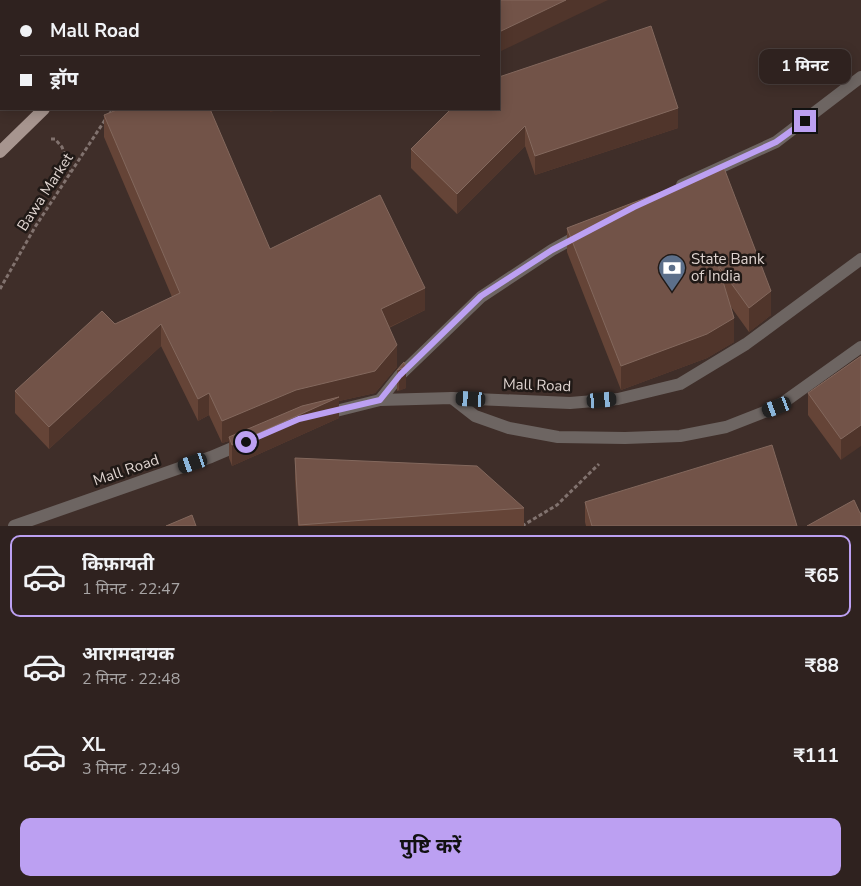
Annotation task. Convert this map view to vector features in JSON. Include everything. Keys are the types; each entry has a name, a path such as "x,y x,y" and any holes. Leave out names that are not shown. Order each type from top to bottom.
{"main road":[{"path":"0,152 43,110"}],"street":[{"path":"670,191 776,142 861,78"},
{"path":"380,400 400,375 481,296 552,250 593,228"},
{"name":"Mall Road","path":"308,417 380,400 452,398 570,404 618,399 680,384 746,344 861,259"},
{"path":"452,398 475,416 509,428 558,437 625,438 680,436 726,427 777,407 861,347"},
{"name":"Mall Road","path":"14,526 202,460 255,438"}],"path":[{"name":"Bawa Market","path":"0,289 35,227 112,110"},
{"path":"522,526 557,505 625,438"}],"building":[{"path":"500,0 566,0 500,32"},
{"path":"651,26 678,108 535,156 525,126 457,194 411,149 450,110 500,110 500,77"},
{"path":"116,110 210,110 270,249 380,195 425,288 381,309 397,345 375,371 296,390 222,421 209,393 198,399 161,324 49,427 15,391 102,311 115,324 180,293 104,115"},
{"name":"State Bank of India","path":"724,168 771,291 749,308 718,265 734,318 707,334 621,366 567,228"},
{"path":"861,356 861,425 841,439 808,393"},
{"path":"404,362 406,367 397,370"},
{"path":"339,397 232,445 229,437 302,406"},
{"path":"772,445 797,526 592,526 585,502"},
{"path":"295,458 477,466 524,508 299,525"},
{"path":"854,500 861,513 861,526 807,526"},
{"path":"192,515 196,526 166,526"}],"place":[{"name":"State Bank of India","path":"672,292"}],"route":[{"path":"246,442 299,419 380,400 400,375 481,296 552,250 634,207 776,142 805,121"}]}
